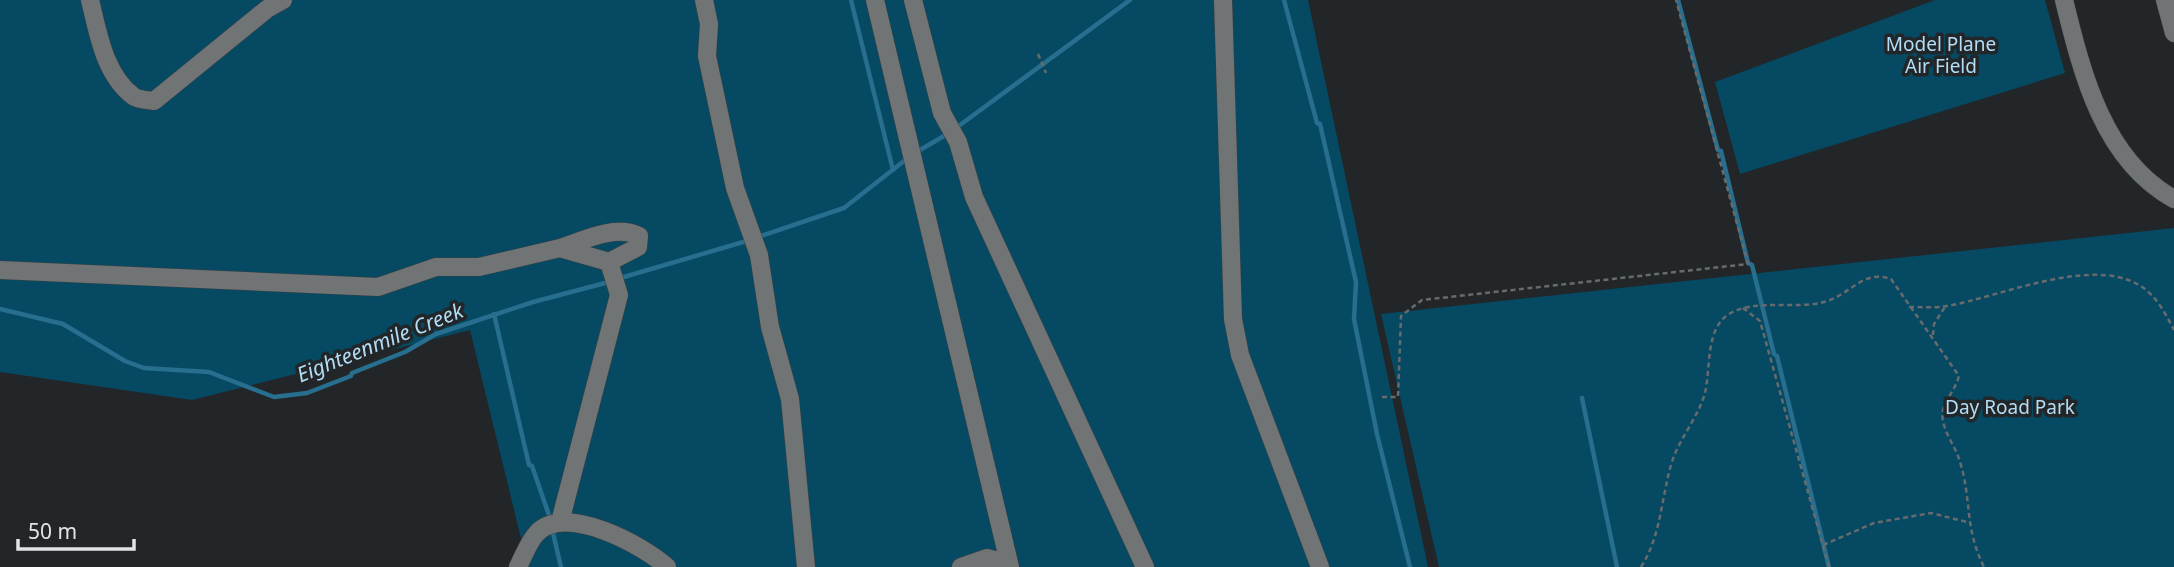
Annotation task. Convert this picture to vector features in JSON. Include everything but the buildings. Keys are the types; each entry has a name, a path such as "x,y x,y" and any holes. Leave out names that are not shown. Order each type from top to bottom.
{"street":[{"path":"90,0 102,50 119,80 134,97 154,101 267,9 283,0"},
{"path":"704,0 709,24 707,56 735,188 758,252 770,327 790,399 806,567"},
{"path":"875,0 1010,567"},
{"path":"913,0 947,122 957,140 979,208 1145,567"},
{"path":"1223,0 1233,319 1240,355 1320,567"},
{"path":"2064,0 2082,68 2102,120 2127,159 2158,190 2174,199"},
{"path":"2165,0 2174,33"},
{"path":"0,270 378,287 436,267 479,267 560,248 600,235 630,231 639,236 638,247 610,266"},
{"path":"560,248 610,266"},
{"path":"560,522 617,310 617,290 610,266"},
{"path":"518,567 537,532 560,522 584,525 628,540 667,567"},
{"path":"961,567 987,558 998,561 1001,567"}],"path":[{"path":"1381,397 1398,397 1401,316 1422,300 1748,264 1676,0"},
{"path":"1038,54 1046,73"},
{"path":"1641,567 1657,533 1671,464 1704,397 1714,332 1727,315 1743,308 1825,302 1866,277 1878,275 1891,279 1959,376 1943,411 1944,425 1960,461 1968,522 1984,567"},
{"path":"1909,307 1945,307 2073,277 2103,275 2137,284 2162,306 2174,330"},
{"path":"1932,337 1934,324 1945,307"},
{"path":"1743,308 1760,321 1829,567"},
{"path":"1823,545 1874,523 1931,513 1968,522"}],"green space":[{"path":"0,0 1308,0 1428,567 528,567 470,330 192,400 0,372"},
{"name":"Model Plane Air Field","path":"1935,0 2045,0 2065,73 1740,174 1715,82"},
{"name":"Day Road Park","path":"2174,228 2174,567 1439,567 1381,314"}],"waterway":[{"path":"851,0 893,170"},
{"path":"956,128 1130,0"},
{"path":"1284,0 1317,123 1320,124 1356,282 1354,319 1377,434 1410,567"},
{"path":"1678,0 1718,150 1721,151 1748,263 1752,265 1774,354 1777,356 1829,567"},
{"path":"920,150 949,133"},
{"path":"758,237 844,208 904,161"},
{"path":"617,279 750,240"},
{"name":"Eighteenmile Creek","path":"0,309 63,324 125,361 144,368 209,372 274,397 307,393 351,376 352,373 405,352 436,334 533,302 609,282"},
{"path":"494,314 529,465 532,466 550,518"},
{"path":"1582,398 1617,567"},
{"path":"553,533 561,567"}]}
